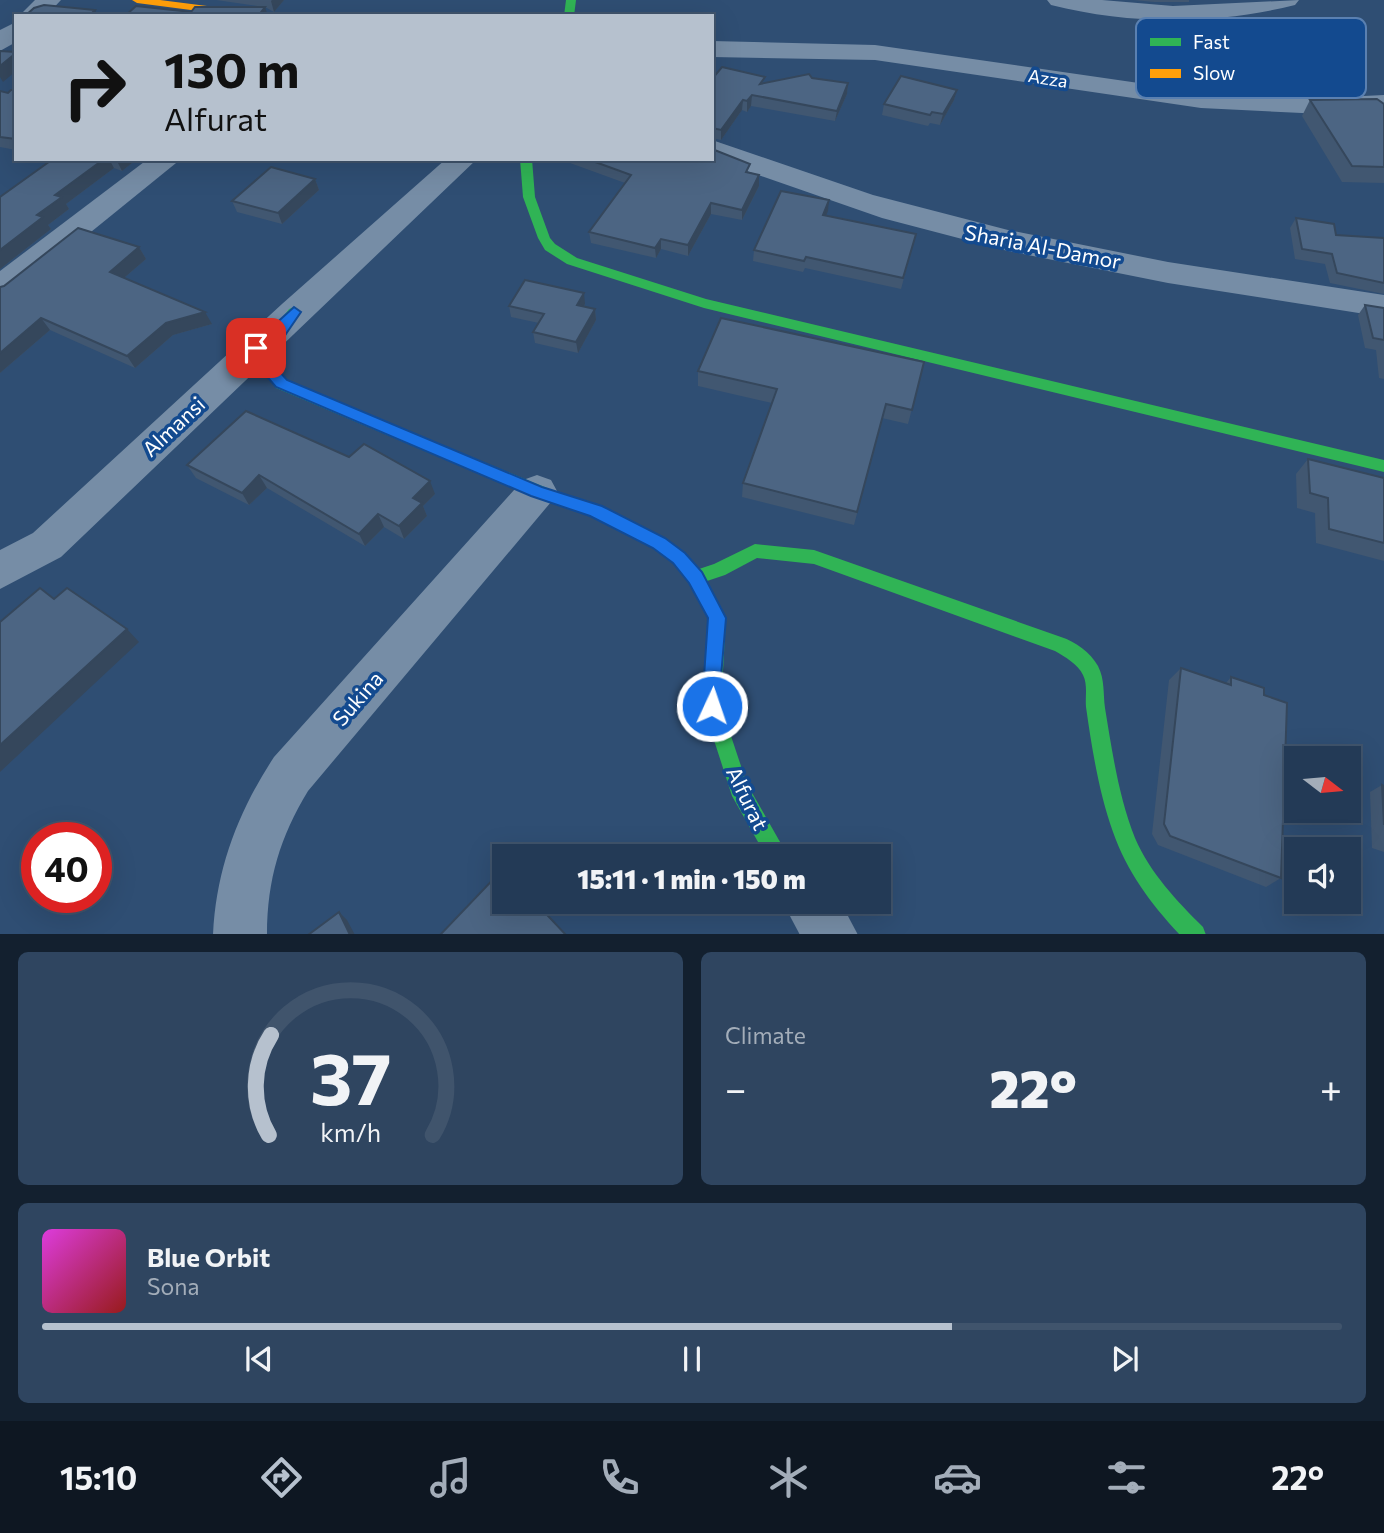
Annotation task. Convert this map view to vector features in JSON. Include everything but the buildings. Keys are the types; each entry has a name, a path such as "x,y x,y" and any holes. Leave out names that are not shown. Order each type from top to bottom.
{"street":[{"path":"33,14 49,0"},
{"path":"137,0 246,14"},
{"path":"1059,0 1155,14 1189,15 1287,0"},
{"path":"0,43 14,31"},
{"name":"Azza","path":"714,49 829,50 897,55 1136,91"},
{"name":"Azza","path":"1179,98 1270,108 1384,103"},
{"name":"Sharia Al-Damor","path":"714,150 804,183 952,228 1044,249 1384,306"},
{"path":"0,289 164,161"},
{"name":"Almansi","path":"0,571 47,545 294,312 461,161"},
{"path":"526,161 529,197 544,238 550,247 572,261 704,303 1384,466"},
{"path":"0,253 38,259"},
{"name":"Alfurat","path":"294,312 268,350 270,372 281,384 537,491 567,499 629,527 679,558 695,577 717,618 712,706 739,789 771,844"},
{"name":"Sukina","path":"240,934 239,901 245,867 256,834 291,774 537,491"},
{"path":"695,577 719,570 755,551 814,557 1061,645 1075,653 1091,671 1096,685 1094,701 1118,817 1134,861 1151,889 1195,934"},
{"path":"817,914 832,934"}],"traffic: fast":[{"path":"569,14 571,0"},
{"path":"526,161 529,197 544,238 550,247 572,261 704,303 1384,466"},
{"path":"294,312 275,339 269,355 273,374 281,384 537,491 596,511 659,543 679,558 696,577 717,618 712,706 739,789 771,844"},
{"path":"696,577 719,570 755,551 814,557 1061,645 1075,654 1092,674 1095,706 1109,779 1128,846 1149,883 1194,934"}],"traffic: slow":[{"path":"137,0 246,14"}],"route":[{"path":"256,348 294,312 274,337 268,350 270,372 281,384 331,402 537,491 596,511 659,543 679,558 695,577 717,618 712,706"}]}
